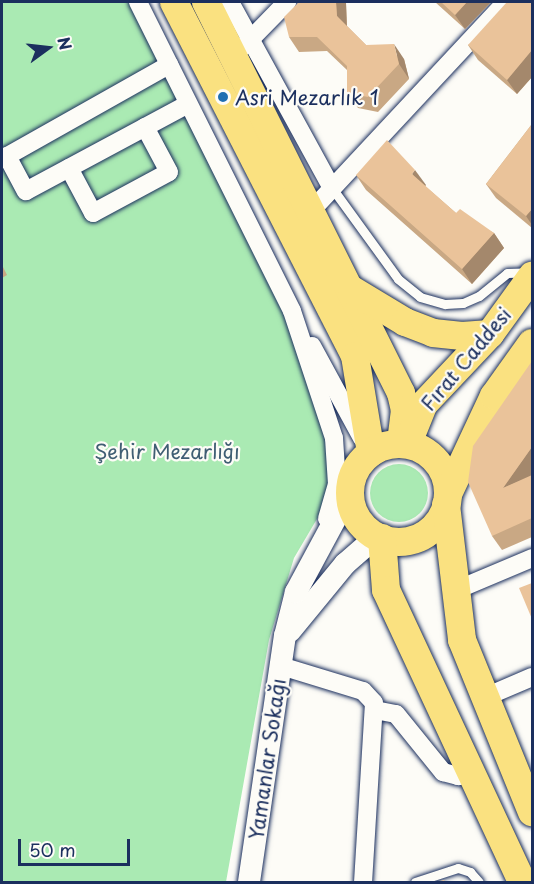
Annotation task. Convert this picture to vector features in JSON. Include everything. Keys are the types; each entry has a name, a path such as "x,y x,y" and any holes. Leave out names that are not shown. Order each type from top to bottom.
{"main road":[{"path":"174,2 355,356 371,453"},
{"path":"206,2 242,48 311,211 404,402 404,444"},
{"name":"Fırat Caddesi","path":"404,444 423,405 490,334 532,274"},
{"path":"351,290 426,330 462,336 490,334"},
{"name":"Fırat Caddesi","path":"447,499 494,396 532,343"},
{"path":"447,499 434,527 419,538 400,542 379,537 357,517 351,490 356,472 371,453 404,444 422,450 439,465 447,499 454,591 462,640 483,698 532,812"},
{"path":"379,537 386,590 522,882"}],"street":[{"path":"138,2 292,311 371,453"},
{"path":"230,2 242,48 332,188"},
{"path":"242,48 287,2"},
{"path":"311,211 506,2"},
{"path":"169,65 4,157 26,191 188,104"},
{"path":"69,168 93,213 169,172 145,127"},
{"path":"292,311 328,411 336,445 337,484 325,523 324,540"},
{"name":"Yamanlar Sokağı","path":"249,882 285,636 296,592 351,490"},
{"path":"285,636 345,564 379,537"},
{"path":"454,591 532,558"},
{"path":"281,666 363,690 375,710 363,882"},
{"path":"483,698 532,677"},
{"path":"375,710 396,714 443,772 458,776 471,773"}],"lane":[{"path":"332,188 398,279 420,297 445,304 463,303 479,296 507,273 518,269 532,274"},
{"path":"415,882 458,868 470,872 479,882"}],"green space":[{"name":"Şehir Mezarlığı","path":"2,2 137,2 237,206 337,437 324,507 294,558 269,640 226,882 2,882"},
{"path":"399,464 410,466 420,472 426,482 428,493 426,504 420,514 410,520 399,522 388,520 378,514 372,504 370,493 372,482 378,472 388,466"}],"building":[{"path":"299,2 336,2 337,16 366,45 394,44 399,64 368,97 347,93 347,66 317,37 289,37 284,17"},
{"path":"441,2 467,2 455,15"},
{"path":"507,2 532,2 532,50 507,80 468,45"},
{"path":"532,124 532,209 526,216 486,184"},
{"path":"387,140 415,170 412,174 456,213 460,209 494,233 462,269 356,175"},
{"path":"532,361 532,447 503,488 532,475 532,518 492,536 468,482 473,446"},
{"path":"532,583 532,619 519,588"}],"place":[{"name":"Asri Mezarlık 1","path":"223,97"}]}
